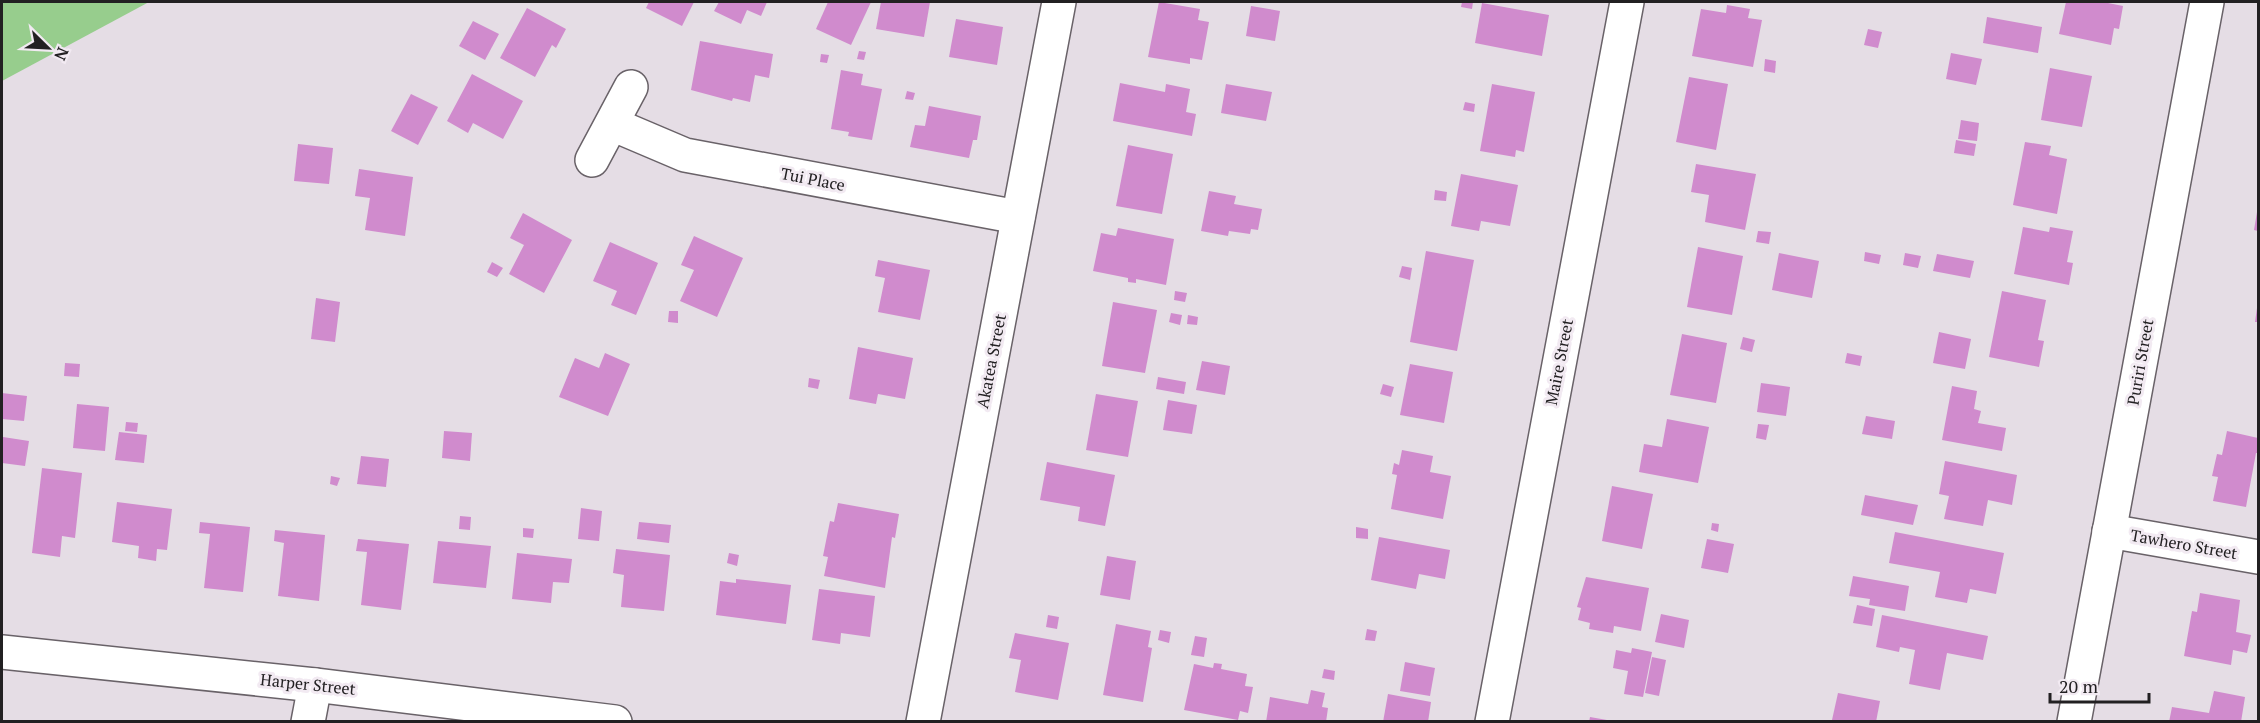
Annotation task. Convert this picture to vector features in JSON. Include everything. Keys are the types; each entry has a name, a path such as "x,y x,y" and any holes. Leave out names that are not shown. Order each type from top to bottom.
{"street":[{"name":"Akatea Street","path":"923,722 1059,2"},
{"name":"Maire Street","path":"1492,722 1627,2"},
{"name":"Puriri Street","path":"2074,722 2207,2"},
{"path":"592,160 631,87"},
{"name":"Tui Place","path":"612,124 685,155 1018,217"},
{"name":"Tawhero Street","path":"2109,531 2259,557"},
{"name":"Harper Street","path":"2,652 315,685 615,722"},
{"path":"308,722 315,685"}],"green space":[{"path":"2,2 149,2 2,81"}],"building":[{"path":"649,2 694,2 682,26 646,8"},
{"path":"719,2 767,2 761,16 747,10 741,24 714,11"},
{"path":"828,2 871,2 851,45 816,29"},
{"path":"881,2 930,2 924,37 876,29"},
{"path":"1159,2 1200,9 1198,20 1209,22 1202,60 1190,58 1190,64 1148,57"},
{"path":"1462,2 1473,2 1472,9 1461,7"},
{"path":"2066,2 2103,2 2123,6 2119,29 2114,28 2111,45 2059,34"},
{"path":"1482,3 1549,15 1542,56 1475,43"},
{"path":"1727,5 1750,9 1748,18 1762,20 1753,67 1692,56 1701,9 1726,13"},
{"path":"1251,6 1280,11 1275,41 1246,36"},
{"path":"527,8 566,29 556,48 552,45 535,77 500,58"},
{"path":"1987,17 2042,27 2038,53 1983,43"},
{"path":"956,19 1003,27 997,65 949,57"},
{"path":"473,21 499,34 485,60 459,46"},
{"path":"1868,29 1882,32 1878,48 1864,45"},
{"path":"700,41 773,54 769,78 755,75 750,102 733,98 732,101 691,90"},
{"path":"859,51 866,52 864,60 857,59"},
{"path":"1951,53 1982,59 1976,85 1946,79"},
{"path":"821,54 829,55 827,63 820,62"},
{"path":"1765,59 1776,61 1775,73 1764,71"},
{"path":"2050,68 2092,76 2082,127 2041,120"},
{"path":"841,70 863,74 861,85 882,89 872,140 848,136 849,132 831,129"},
{"path":"472,74 523,101 503,139 473,123 468,133 447,121"},
{"path":"1689,77 1728,84 1716,150 1676,142"},
{"path":"1120,83 1165,92 1166,84 1190,89 1186,112 1196,114 1192,136 1113,121"},
{"path":"1226,84 1272,92 1266,121 1221,113"},
{"path":"1492,84 1535,92 1524,152 1516,150 1515,157 1480,151"},
{"path":"907,91 915,93 913,100 905,99"},
{"path":"411,94 438,107 418,145 391,131"},
{"path":"1465,102 1475,104 1474,112 1463,110"},
{"path":"929,106 981,116 977,140 973,140 969,158 910,147 915,125 925,126"},
{"path":"1961,120 1979,123 1977,141 1958,139"},
{"path":"1956,140 1976,144 1974,156 1954,153"},
{"path":"2025,142 2051,146 2049,155 2067,159 2057,214 2013,205"},
{"path":"298,144 333,148 329,184 294,181"},
{"path":"1128,145 1173,154 1162,214 1116,206"},
{"path":"1696,164 1756,174 1745,230 1705,222 1709,195 1691,192"},
{"path":"359,169 413,177 405,236 365,230 370,198 355,196"},
{"path":"1461,174 1518,185 1510,226 1481,221 1479,231 1451,226"},
{"path":"1435,190 1447,192 1446,201 1434,200"},
{"path":"1209,191 1236,196 1234,204 1262,209 1258,230 1251,229 1250,234 1229,231 1228,236 1201,231"},
{"path":"523,213 572,240 544,293 509,274 524,245 510,238"},
{"path":"2258,213 2258,231 2254,230"},
{"path":"2023,227 2049,232 2050,227 2073,231 2067,262 2073,263 2069,285 2014,274"},
{"path":"1118,228 1174,239 1166,285 1136,279 1136,283 1128,282 1128,278 1093,271 1101,233 1116,236"},
{"path":"1758,231 1771,232 1769,244 1756,242"},
{"path":"694,236 743,258 717,317 680,301 694,270 681,265"},
{"path":"610,242 658,263 636,315 611,305 617,291 593,281"},
{"path":"1698,247 1743,256 1732,315 1687,307"},
{"path":"1426,251 1474,260 1457,351 1410,342"},
{"path":"1865,252 1881,255 1879,264 1864,261"},
{"path":"1779,253 1819,261 1812,298 1772,290"},
{"path":"1905,253 1921,256 1918,268 1903,265"},
{"path":"1937,254 1974,261 1970,278 1933,271"},
{"path":"878,260 930,270 920,320 878,312 885,278 875,276"},
{"path":"492,262 503,268 497,277 487,272"},
{"path":"1402,266 1412,268 1410,280 1399,277"},
{"path":"1175,291 1187,293 1185,302 1174,300"},
{"path":"2002,291 2046,300 2038,340 2044,341 2039,367 1989,357"},
{"path":"316,298 340,302 335,342 311,339"},
{"path":"1113,302 1157,310 1145,373 1102,366"},
{"path":"2257,308 2258,322 2255,322"},
{"path":"669,311 678,311 678,323 668,322"},
{"path":"1171,313 1182,315 1180,325 1169,322"},
{"path":"1188,315 1198,317 1197,325 1187,324"},
{"path":"1939,332 1971,339 1965,369 1933,363"},
{"path":"1682,334 1727,343 1716,403 1670,395"},
{"path":"1743,337 1755,340 1752,352 1740,349"},
{"path":"858,347 913,358 905,399 878,394 876,404 849,399"},
{"path":"605,353 630,364 608,416 559,397 575,358 599,368"},
{"path":"1847,353 1862,356 1860,366 1845,363"},
{"path":"1202,361 1230,366 1225,395 1196,390"},
{"path":"65,363 80,364 79,377 64,376"},
{"path":"1410,364 1453,372 1444,423 1400,415"},
{"path":"1158,377 1186,382 1184,394 1156,389"},
{"path":"809,378 820,380 818,389 808,387"},
{"path":"1761,383 1790,387 1786,416 1757,412"},
{"path":"1383,384 1394,387 1391,397 1380,394"},
{"path":"1952,386 1977,391 1974,409 1981,411 1978,423 2006,428 2002,451 1942,440"},
{"path":"2,393 27,396 24,421 2,419"},
{"path":"1096,394 1138,401 1128,457 1086,450"},
{"path":"1168,400 1197,405 1192,434 1163,430"},
{"path":"77,404 109,407 105,451 73,448"},
{"path":"1866,416 1895,421 1892,439 1862,434"},
{"path":"1667,419 1709,427 1698,483 1639,472 1644,444 1662,447"},
{"path":"126,422 138,423 137,432 125,431"},
{"path":"1758,424 1769,425 1766,440 1756,438"},
{"path":"444,431 472,433 470,461 442,458"},
{"path":"2227,431 2258,438 2258,453 2256,453 2246,507 2213,501 2218,477 2212,476 2217,454 2222,455"},
{"path":"119,432 147,435 144,463 115,460"},
{"path":"3,437 29,441 25,466 2,463"},
{"path":"1402,450 1433,456 1430,472 1451,476 1443,519 1391,509 1397,475 1392,474 1394,463 1399,465"},
{"path":"361,456 389,459 386,487 357,484"},
{"path":"1945,461 2017,475 2012,505 1988,500 1983,526 1944,519 1949,496 1939,494"},
{"path":"1047,462 1115,475 1105,526 1078,521 1080,507 1040,500"},
{"path":"42,468 82,473 75,538 62,536 60,557 32,553"},
{"path":"331,476 340,478 337,486 330,484"},
{"path":"1612,486 1653,494 1642,549 1602,541"},
{"path":"1865,495 1918,505 1913,525 1861,515"},
{"path":"117,502 172,509 167,550 157,549 156,561 138,558 139,546 112,542"},
{"path":"838,503 899,514 895,538 892,537 885,588 824,576 828,557 823,556 830,521 834,522"},
{"path":"581,508 602,511 599,541 578,539"},
{"path":"460,516 471,517 470,530 459,529"},
{"path":"200,522 250,527 243,592 204,588 210,534 199,533"},
{"path":"639,522 671,525 669,543 637,539"},
{"path":"1712,523 1719,524 1718,532 1711,530"},
{"path":"1356,527 1368,529 1368,539 1356,538"},
{"path":"523,528 534,529 533,538 523,537"},
{"path":"275,530 325,535 319,601 278,596 284,543 274,541"},
{"path":"1895,532 2004,553 1996,594 1970,589 1967,603 1935,597 1940,572 1889,563"},
{"path":"1379,537 1450,550 1445,579 1419,574 1416,589 1371,580"},
{"path":"358,539 409,544 401,610 361,605 367,552 356,551"},
{"path":"1707,539 1734,544 1728,573 1701,568"},
{"path":"438,541 491,546 486,588 433,583"},
{"path":"616,549 670,555 664,611 621,607 624,575 613,573"},
{"path":"517,553 572,559 569,583 553,582 551,603 512,599"},
{"path":"729,553 739,555 737,566 727,563"},
{"path":"1107,556 1136,561 1130,600 1100,595"},
{"path":"1853,576 1909,586 1905,611 1869,605 1870,599 1849,596"},
{"path":"1586,577 1649,588 1641,631 1614,626 1613,633 1589,629 1590,623 1578,620 1581,608 1577,607"},
{"path":"736,579 791,585 786,624 716,615 720,581 736,583"},
{"path":"819,589 875,596 870,637 841,633 840,644 812,640"},
{"path":"2200,593 2240,600 2236,632 2251,635 2247,653 2233,650 2231,665 2184,656 2192,611 2197,612"},
{"path":"1857,605 1875,609 1872,626 1853,623"},
{"path":"1661,614 1689,620 1684,648 1655,642"},
{"path":"1048,615 1059,617 1057,629 1046,627"},
{"path":"1882,615 1988,636 1983,660 1947,653 1940,690 1909,684 1915,650 1900,647 1899,652 1876,647"},
{"path":"1116,624 1151,631 1148,647 1152,648 1143,702 1103,695"},
{"path":"1367,629 1377,631 1375,641 1365,640"},
{"path":"1160,630 1171,632 1169,643 1158,640"},
{"path":"1015,633 1069,643 1058,700 1015,692 1021,660 1009,658"},
{"path":"1195,636 1207,638 1204,657 1191,655"},
{"path":"1632,648 1652,652 1643,697 1624,694 1628,671 1613,668 1616,650 1631,653"},
{"path":"1652,657 1666,660 1659,696 1645,693"},
{"path":"1405,662 1435,668 1430,696 1400,691"},
{"path":"1214,663 1222,664 1221,669 1247,674 1245,686 1253,687 1248,713 1240,711 1238,720 1184,710 1194,664 1213,668"},
{"path":"1324,669 1335,671 1334,680 1322,678"},
{"path":"1311,690 1325,693 1322,707 1328,708 1326,722 1266,722 1270,697 1308,704"},
{"path":"2214,691 2245,697 2241,722 2169,722 2172,707 2209,713"},
{"path":"1838,693 1880,701 1876,722 1832,720"},
{"path":"1388,694 1431,702 1428,722 1383,722"},
{"path":"1590,717 1607,720 1607,722 1589,722"}]}
